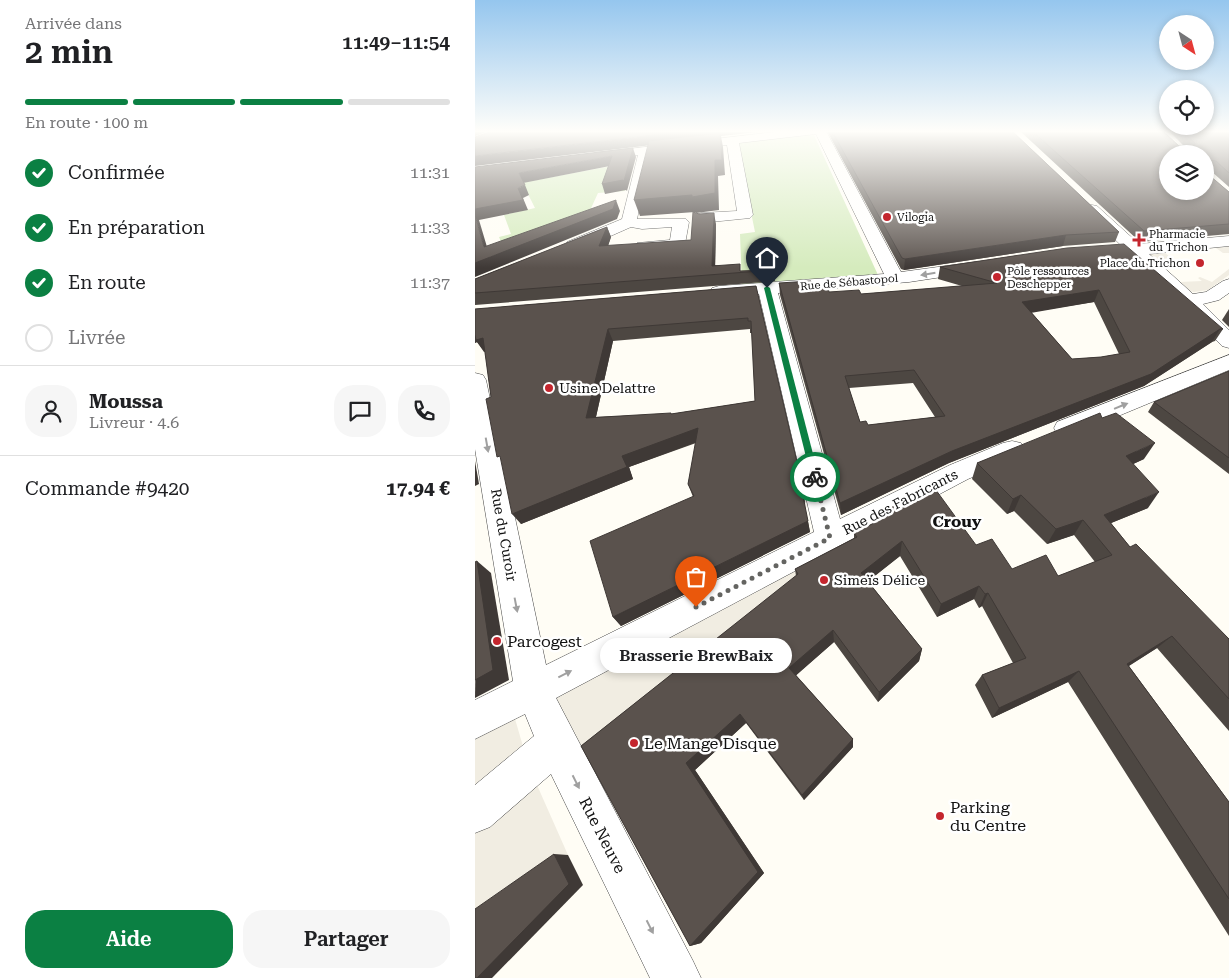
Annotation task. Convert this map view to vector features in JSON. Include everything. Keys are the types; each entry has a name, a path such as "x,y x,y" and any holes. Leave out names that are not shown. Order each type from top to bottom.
{"street":[{"path":"555,253 626,234 639,177"},
{"path":"701,218 745,215 738,177"},
{"path":"843,177 895,278"},
{"path":"1085,202 1189,301 1229,342"},
{"path":"1107,250 1229,241"},
{"name":"Rue de Sébastopol","path":"699,294 895,278 996,264"},
{"path":"1189,301 1213,296 1229,285"},
{"path":"767,288 830,538"},
{"name":"Rue des Fabricants","path":"475,720 959,472 1229,362"},
{"name":"Rue du Curoir","path":"475,380 533,690"},
{"name":"Rue Neuve","path":"533,690 557,743 676,978"},
{"path":"475,812 557,743"}],"green space":[{"path":"554,177 629,177 625,191 598,193 587,217 502,244 499,237 511,234 504,215 535,208 528,194 515,184"},
{"path":"744,177 833,177 878,275 742,287 740,234 755,232"}],"shaded area":[{"name":"Place du Trichon","path":"1216,245 1229,246 1229,253 1223,253 1216,248 1164,252 1170,257 1167,258 1174,266 1163,267 1180,282 1202,281 1198,278 1200,277 1212,282 1229,269 1229,275 1208,290 1194,292 1184,290 1149,254"},
{"path":"888,509 581,747 542,674"},
{"path":"513,712 529,767 568,855 475,922 475,732"}],"building":[{"path":"475,177 521,177 525,185 518,188 523,200 475,209"},
{"path":"605,177 625,177 624,181 602,184"},
{"path":"640,177 715,177 715,193 692,197 692,195 634,200"},
{"path":"857,177 1060,177 1119,232 1066,235 902,258"},
{"path":"1083,177 1159,177 1159,200 1214,200 1214,179 1229,192 1229,224 1144,231"},
{"path":"616,200 613,209 475,263 475,215 484,247"},
{"path":"693,212 699,214 714,213 712,266 740,264 740,271 773,270 475,293 475,279 607,227 599,246 691,240"},
{"path":"1124,244 1223,329 1220,329 1151,374 952,451 840,503 779,283 811,281 814,289 828,288 829,292 859,290 861,294 997,283 940,267 1067,248","holes":["1099,290 1130,352 1072,359 1022,302","914,370 945,416 868,425 866,421 860,422 845,376"]},
{"path":"756,286 804,492 802,491 808,521 613,617 590,541 694,496 688,484 698,428 622,456 627,467 512,514 500,456 497,457 486,399 491,397 483,338 476,340 475,335 475,309","holes":["748,318 748,321 751,321 755,401 671,414 586,418 608,329"]},
{"path":"1229,371 1229,458 1154,402"},
{"path":"1100,413 1102,418 1116,413 1155,443 1126,456 1159,492 1104,515 1130,547 1136,544 1229,639 1229,699 1172,636 1127,664 1229,802 1229,899 1079,671 999,708 982,675 1026,658 988,593 985,594 979,586 941,604 902,541 861,573 922,649 879,692 833,630 789,668 853,739 802,795 740,714 686,763 758,872 690,946 581,746 798,574 795,569 857,537 854,533 888,516 881,513 933,486 976,545 992,539 1012,569 1046,555 1058,576 1112,555 1083,520 1056,529 1021,495 1013,499 977,463"},
{"path":"477,561 493,670 475,680 475,562"},
{"path":"554,854 569,884 475,978 475,909"}],"way so far":[{"path":"696,607 830,538 815,477"}],"place":[{"name":"Vilogia","path":"887,217"},
{"name":"Pharmacie du Trichon","path":"1139,240"},
{"name":"Place du Trichon","path":"1200,263"},
{"name":"Pôle ressources Deschepper","path":"997,277"},
{"name":"Usine Delattre","path":"549,388"},
{"name":"Simeïs Délice","path":"824,580"},
{"name":"Brasserie BrewBaix","path":"696,607"},
{"name":"Parcogest","path":"497,641"},
{"name":"Le Mange Disque","path":"634,743"},
{"name":"Parking du Centre","path":"940,816"}],"district":[{"name":"Crouy","path":"957,521"}],"route":[{"path":"767,288 815,477"}]}
